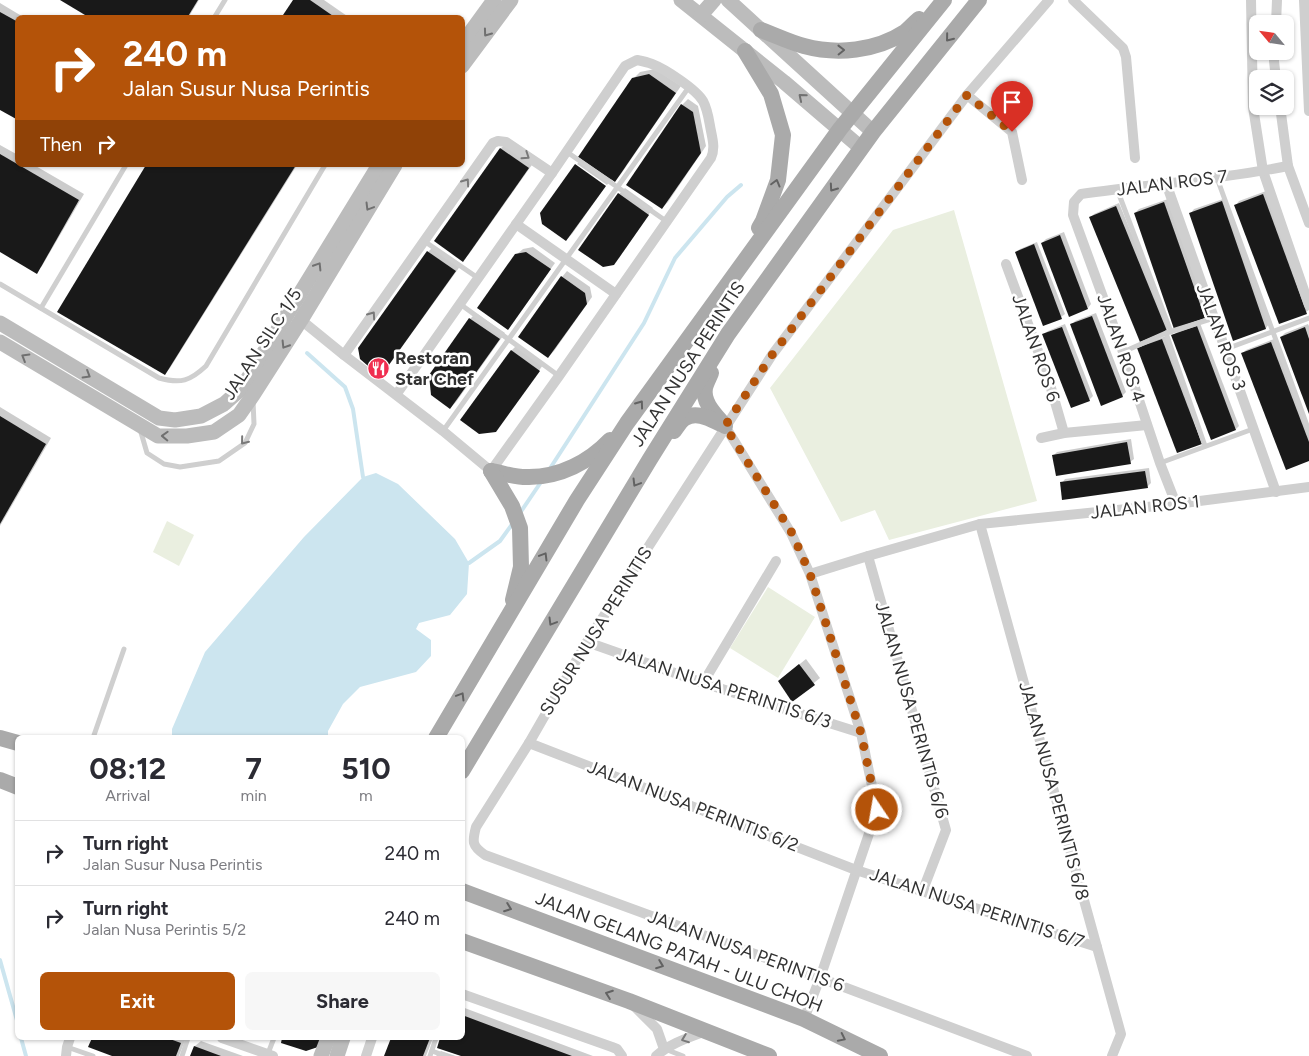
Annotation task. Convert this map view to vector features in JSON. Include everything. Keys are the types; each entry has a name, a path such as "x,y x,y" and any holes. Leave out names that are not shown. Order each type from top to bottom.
{"main road":[{"path":"761,30 805,46 835,50 864,49 888,41 906,31 938,0"},
{"name":"JALAN NUSA PERINTIS","path":"438,735 578,500 627,423 840,129 944,0"},
{"name":"JALAN NUSA PERINTIS","path":"465,766 650,459 728,334 873,132 979,0"},
{"path":"723,288 763,221 778,180 783,135 771,94 745,50"},
{"path":"725,426 705,399 705,388 728,334"},
{"path":"650,459 684,418 697,415 725,426"},
{"path":"490,471 528,478 549,475 568,469 598,452 627,423"},
{"path":"490,471 512,506 520,528 521,567 509,616"},
{"path":"0,738 15,742"},
{"path":"0,780 15,786"},
{"name":"JALAN GELANG PATAH - ULU CHOH","path":"465,892 804,1020 880,1056"},
{"path":"465,942 707,1031 769,1056"}],"street":[{"path":"465,62 511,0"},
{"path":"681,0 745,50 861,148"},
{"path":"701,15 714,0"},
{"path":"728,0 873,132"},
{"name":"SUSUR NUSA PERINTIS","path":"473,840 476,827 529,742 587,642 772,355 967,95 1049,0"},
{"path":"1073,0 1123,48 1126,57 1135,158"},
{"path":"1251,0 1253,107 1263,171 1309,305"},
{"path":"1277,15 1278,0"},
{"path":"1304,0 1309,111"},
{"path":"465,40 491,2"},
{"path":"301,320 344,355 396,395 443,431 490,471 559,376 711,158 713,142 707,111 704,102 699,96 679,80 653,64 637,60 625,66 552,174 396,395"},
{"path":"967,95 1012,132 1022,180"},
{"path":"1281,115 1288,166 1309,223"},
{"path":"344,355 493,143 498,141 506,142 552,174"},
{"name":"JALAN ROS 7","path":"1081,194 1217,178 1288,166"},
{"name":"JALAN SILC 1/5","path":"0,323 159,418 175,420 201,416 224,404 242,388 378,167"},
{"name":"JALAN SILC 1/5","path":"0,342 158,436 187,436 214,432 239,415 253,395 394,167"},
{"name":"JALAN ROS 3","path":"1166,183 1276,492"},
{"name":"JALAN ROS 4","path":"1081,194 1074,202 1073,215 1176,504"},
{"path":"516,224 616,294"},
{"name":"JALAN ROS 6","path":"1006,264 1049,381 1064,433"},
{"path":"1041,438 1064,433 1147,425"},
{"path":"725,426 792,533 810,574 861,733 877,810 804,1020"},
{"name":"JALAN ROS 1","path":"810,574 980,524 1176,504 1309,487"},
{"name":"JALAN NUSA PERINTIS 6/8","path":"980,524 1121,1034 1112,1056"},
{"name":"JALAN NUSA PERINTIS 6/6","path":"868,556 946,830 923,890"},
{"path":"703,683 776,561"},
{"name":"JALAN NUSA PERINTIS 6/3","path":"587,642 703,683 861,733"},
{"name":"JALAN NUSA PERINTIS 6/2","path":"529,742 856,870"},
{"name":"JALAN NUSA PERINTIS 6","path":"473,840 476,848 485,855 1027,1056"},
{"name":"JALAN NUSA PERINTIS 6/7","path":"856,870 1097,947"},
{"path":"465,995 612,1047 617,1049 622,1056"},
{"path":"629,1002 657,1029 660,1052 674,1043 707,1031"},
{"path":"228,1040 269,1055"},
{"path":"321,1056 327,1040"},
{"path":"336,1056 342,1040"},
{"path":"366,1056 371,1040"}],"lane":[{"path":"216,15 225,0"},
{"path":"443,431 689,87"},
{"path":"567,152 666,222"},
{"path":"41,308 125,167"},
{"path":"0,284 159,378 172,382 185,380 197,374 206,366 324,167"},
{"path":"1217,178 1309,431"},
{"path":"1117,189 1168,333 1205,446"},
{"path":"424,241 478,278"},
{"path":"460,304 559,376"},
{"path":"1123,352 1168,333 1214,318"},
{"path":"1225,349 1309,318"},
{"path":"139,425 147,452 164,464 180,468 219,461 244,443 254,424 253,395"},
{"path":"1160,463 1253,429"},
{"path":"94,735 124,649"},
{"path":"182,1056 187,1040"},
{"path":"269,1055 273,1040"},
{"path":"435,1040 431,1053 446,1056"},
{"path":"68,1047 93,1056"},
{"path":"660,1052 683,1056"}],"shaded area":[{"path":"954,210 1037,501 889,540 875,510 841,522 770,388 893,230"},
{"path":"167,521 194,535 179,566 153,552"},
{"path":"768,587 815,617 778,678 730,648"}],"water":[{"path":"376,473 398,484 455,539 469,563 467,594 450,615 419,623 416,629 431,640 431,656 416,672 360,687 343,704 328,731 328,735 172,735 172,729 205,652 304,537 363,477"}],"building":[{"path":"60,0 198,0 189,15 85,15"},
{"path":"293,0 310,0 332,15 283,15"},
{"path":"0,12 15,20 15,118 0,110"},
{"path":"649,74 676,93 615,182 578,157 632,78"},
{"path":"681,104 693,112 701,153 662,209 626,185"},
{"path":"500,148 529,168 463,262 434,241"},
{"path":"0,154 15,163 15,167 22,167 79,200 37,274 0,252"},
{"path":"575,164 606,186 566,241 542,224 540,213"},
{"path":"145,167 295,167 165,375 57,312"},
{"path":"618,193 649,215 614,265 603,267 578,250"},
{"path":"1263,194 1307,314 1279,324 1234,205"},
{"path":"1222,201 1266,329 1233,341 1189,213"},
{"path":"1164,202 1205,318 1174,329 1134,213"},
{"path":"1116,206 1167,331 1140,342 1089,217"},
{"path":"1060,235 1088,309 1069,317 1041,243"},
{"path":"1034,244 1062,319 1043,326 1015,252"},
{"path":"427,251 456,271 386,369 375,372 360,359 358,348"},
{"path":"526,252 551,269 508,330 477,308 515,254"},
{"path":"561,276 585,293 587,304 548,358 518,337"},
{"path":"1092,316 1123,397 1101,406 1070,324"},
{"path":"469,318 500,339 450,409 431,395 429,375"},
{"path":"1197,326 1236,430 1211,440 1171,335"},
{"path":"1062,327 1090,401 1071,408 1042,334"},
{"path":"1305,327 1309,339 1309,414 1280,337"},
{"path":"1162,339 1202,444 1177,453 1137,348"},
{"path":"1271,342 1309,442 1309,461 1286,470 1241,353"},
{"path":"511,350 540,371 496,432 479,434 460,420"},
{"path":"0,416 46,444 0,524"},
{"path":"1127,442 1131,464 1056,476 1052,455"},
{"path":"1145,471 1148,488 1062,500 1060,482"},
{"path":"799,664 815,685 792,702 778,681"},
{"path":"465,1016 572,1056 461,1056 437,1048 439,1040 465,1040"},
{"path":"91,1040 173,1040 181,1043 176,1056 112,1056 88,1047"},
{"path":"282,1040 323,1040 321,1046 306,1051 281,1043"},
{"path":"390,1040 429,1040 423,1056 384,1056"},
{"path":"194,1046 221,1056 190,1056"}],"waterway":[{"path":"549,470 644,323 675,258 727,197 741,185"},
{"path":"307,353 345,387 353,409 363,477"},
{"path":"520,513 541,482"},
{"path":"469,563 500,541 513,523"},
{"path":"0,960 15,1013"},
{"path":"22,1040 26,1056"}],"place":[{"name":"Restoran Star Chef","path":"379,368"}],"route":[{"path":"877,810 861,733 810,574 792,533 725,426 772,355 967,95 1012,132"}]}
